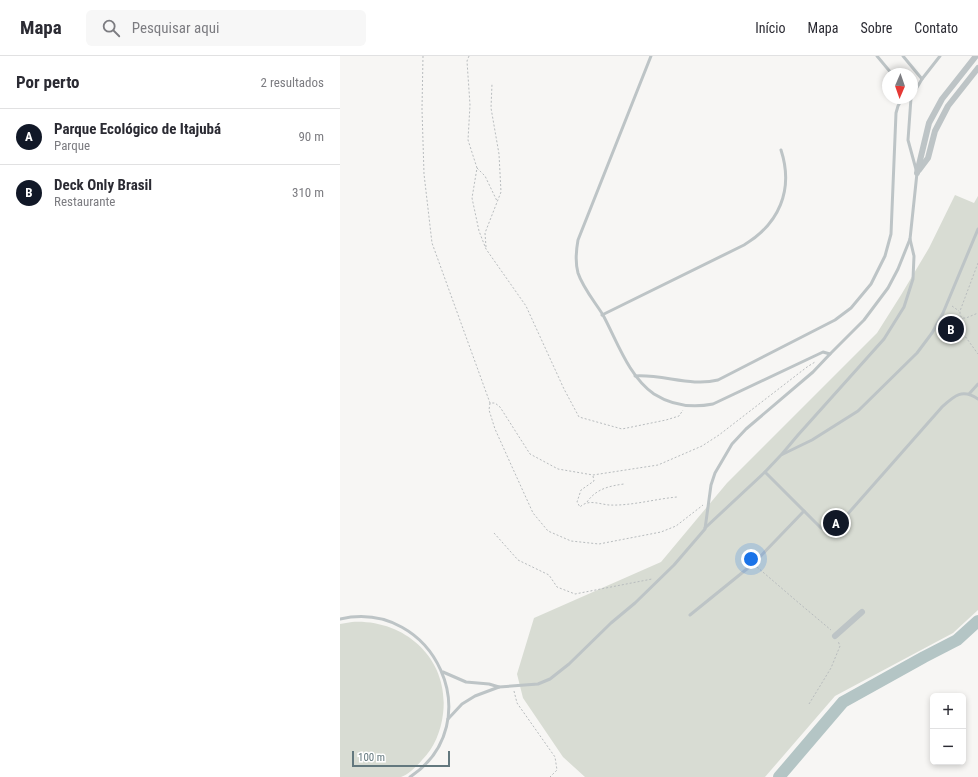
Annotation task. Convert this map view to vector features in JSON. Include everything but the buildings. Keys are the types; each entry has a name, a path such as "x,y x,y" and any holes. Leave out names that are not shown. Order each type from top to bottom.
{"street":[{"path":"917,173 929,123 942,99 976,56"},
{"path":"917,173 928,158 935,131 948,106 978,69"},
{"path":"835,636 862,612"}],"lane":[{"path":"651,56 577,246 576,260 578,274 581,281 602,315 635,376 655,395 670,402 686,406 713,404 823,352 830,354"},
{"path":"877,56 887,68"},
{"path":"903,56 922,79"},
{"path":"918,86 940,56"},
{"path":"635,376 648,375 695,382 718,380 826,325 843,314 858,300 876,276 888,245 892,223 896,113 899,104"},
{"path":"705,529 708,501 715,473 732,444 813,372 864,320 888,288 898,269 910,239 917,173 908,140 911,104"},
{"path":"602,315 744,245 764,230 778,210 786,189 786,174 781,150"},
{"path":"781,455 812,440 858,411 917,353 932,333 943,313 978,229"},
{"path":"448,719 456,708 468,699 498,687 543,683 558,673 611,623 635,603 674,565 705,529 765,472 884,339 904,307 914,279 914,256 910,239"},
{"path":"969,394 978,384"},
{"path":"765,472 821,528 827,530 833,529 942,407 956,395 969,394 978,399"},
{"path":"690,614 753,564 804,511"},
{"path":"340,619 351,617 370,617 398,625 425,644 434,655 443,672 449,700 448,719 434,754 410,777"},
{"path":"443,672 466,682 489,684 498,687"}],"path":[{"path":"423,56 422,109 424,166 432,243 490,403 489,410 495,428 533,513 548,531 571,541 599,544 660,532 676,526 708,501"},
{"path":"469,56 466,61 470,106 468,140 477,168 485,176 497,202"},
{"path":"486,249 485,233 501,192 499,154 491,108 492,84"},
{"path":"477,168 472,198 478,231 486,249 526,306 564,390 579,417 622,429 678,416 686,406"},
{"path":"978,263 960,311 962,318 962,332 978,354"},
{"path":"947,304 960,311"},
{"path":"962,318 978,313"},
{"path":"490,403 495,403 500,407 530,454 558,470 593,475 658,465 702,446 719,435 818,360"},
{"path":"593,475 594,481 581,490 578,497 577,502 580,507 592,502 612,505 629,504 677,496"},
{"path":"586,504 597,492 607,487 624,484"},
{"path":"494,533 518,560 550,575 557,588 575,594 640,582 662,576"},
{"path":"753,564 831,630 840,646 831,668 809,704"},
{"path":"513,686 517,703 555,757 557,770 550,777"}],"shaded area":[{"path":"955,195 974,203 978,196 978,610 953,633 835,696 765,777 585,777 563,757 523,698 517,674 534,618 661,562 727,483 877,333 929,248"},
{"path":"352,622 371,623 390,627 406,635 420,646 431,660 439,676 443,694 443,714 439,733 433,745 418,765 401,777 340,777 340,624"}],"waterway":[{"path":"779,777 843,702 957,640 978,621"}],"place":[{"name":"Deck Only Brasil","path":"951,329"},
{"name":"Parque Ecológico de Itajubá","path":"836,523"}]}
